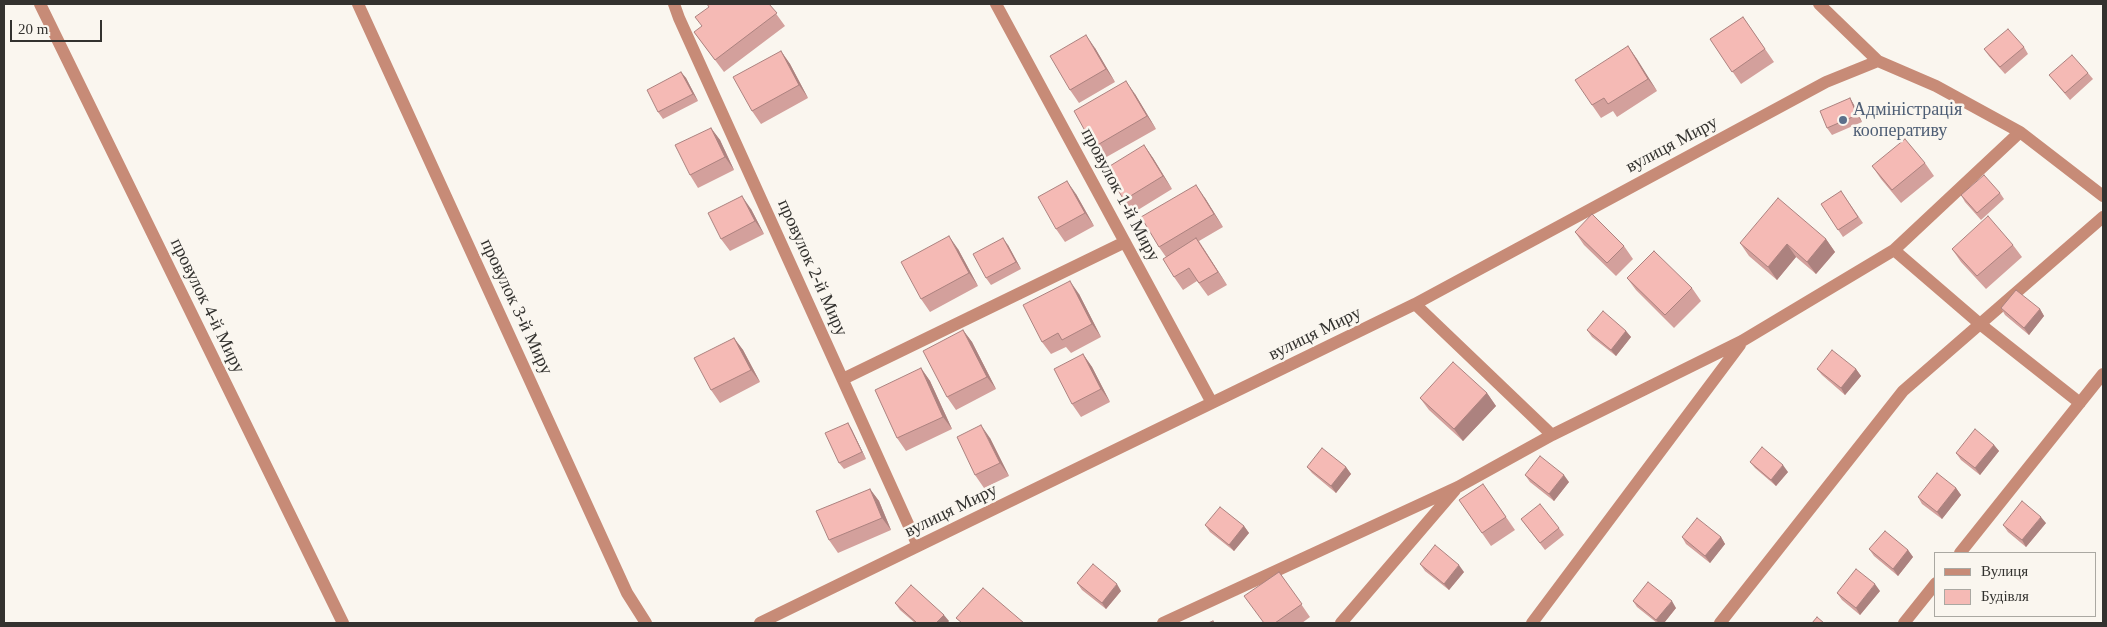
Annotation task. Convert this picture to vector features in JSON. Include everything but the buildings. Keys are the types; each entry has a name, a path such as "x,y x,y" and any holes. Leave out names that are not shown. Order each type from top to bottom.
{"street":[{"name":"провулок 4-й Миру","path":"40,4 343,623"},
{"name":"провулок 3-й Миру","path":"358,4 627,593 646,623"},
{"name":"провулок 2-й Миру","path":"674,4 918,546"},
{"name":"провулок 1-й Миру","path":"996,4 1212,403"},
{"path":"1819,4 1878,61 1936,86 2020,132 2103,196"},
{"name":"вулиця Миру","path":"760,623 1415,304 1826,82 1878,61"},
{"path":"1163,623 1458,487 1552,435 1742,341 1894,250 2020,132"},
{"path":"1720,623 1903,390 2103,217"},
{"path":"843,379 1125,242"},
{"path":"1894,250 1980,324 2080,403"},
{"path":"1415,304 1552,435"},
{"path":"1532,623 1742,341"},
{"path":"1961,552 2103,374"},
{"path":"1341,623 1458,487"},
{"path":"1904,623 1934,586"}],"place":[{"name":"Адміністрація кооперативу","path":"1843,120"}]}
